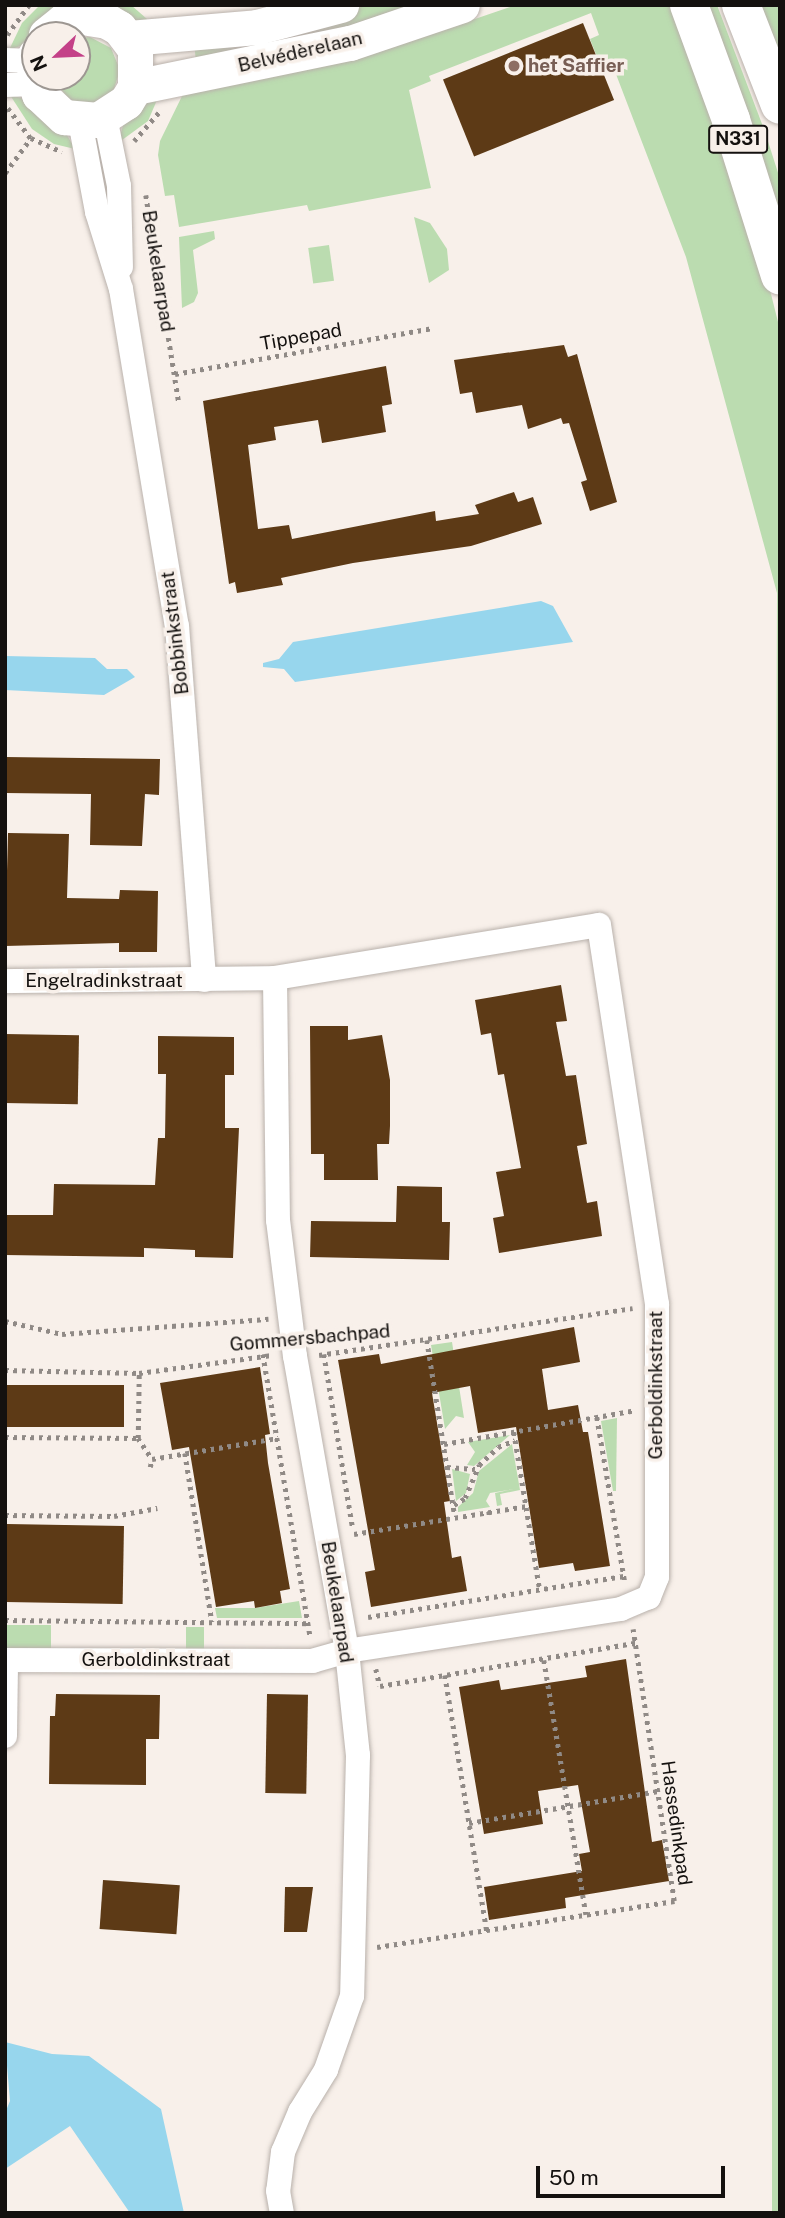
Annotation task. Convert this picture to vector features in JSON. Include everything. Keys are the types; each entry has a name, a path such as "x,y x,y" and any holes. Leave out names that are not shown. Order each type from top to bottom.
{"main road":[{"name":"Belvédèrelaan","path":"113,21 257,27 341,5"},
{"name":"Belvédèrelaan","path":"135,87 350,43 462,5"},
{"name":"N331","path":"688,5 731,120 780,275"},
{"name":"N331","path":"741,5 780,105"},
{"path":"46,91 50,107 93,119 127,102 135,87 138,62 113,21 93,16 85,21"}],"street":[{"name":"Bobbinkstraat","path":"93,119 97,212 121,289 177,626 204,980"},
{"name":"Gerboldinkstraat","path":"6,1660 313,1661 347,1651 630,1607 649,1597 657,1577 657,1304 599,925 275,978 204,980"},
{"name":"Beukelaarpad","path":"275,978 278,1220 295,1356 347,1651 358,1755 352,1996 341,2036 283,2152 278,2191 282,2213"},
{"name":"Engelradinkstraat","path":"5,981 204,980"},
{"path":"5,1736 6,1660"}],"path":[{"path":"5,38 29,5"},
{"path":"5,173 31,138"},
{"path":"138,139 139,152"},
{"name":"Beukelaarpad","path":"144,180 179,403"},
{"name":"Tippepad","path":"174,374 433,328"},
{"name":"Gommersbachpad","path":"5,1370 139,1374 263,1354 324,1354 657,1304"},
{"name":"Gommersbachpad","path":"5,1321 62,1334 290,1317"},
{"path":"427,1340 456,1516"},
{"path":"263,1354 313,1661"},
{"path":"324,1354 356,1546"},
{"path":"139,1374 138,1438 152,1459 150,1467"},
{"path":"444,1444 655,1407"},
{"name":"Hassedinkpad","path":"355,1948 448,1937 674,1901 630,1607 597,1418"},
{"path":"514,1432 540,1590"},
{"path":"5,1437 138,1438"},
{"path":"152,1459 278,1438"},
{"path":"454,1505 469,1492 475,1469 498,1447 515,1440"},
{"path":"185,1453 212,1622"},
{"path":"447,1467 475,1469"},
{"path":"354,1534 526,1506"},
{"path":"5,1515 114,1516 157,1508"},
{"path":"489,1511 490,1519"},
{"path":"368,1617 624,1576"},
{"path":"366,1605 380,1686 635,1643"},
{"path":"5,1620 308,1623"},
{"path":"544,1660 586,1915"},
{"path":"445,1675 487,1931"},
{"path":"469,1823 658,1791"}],"green space":[{"path":"40,5 60,5 46,21 24,21"},
{"path":"113,5 131,5 147,19 145,31"},
{"path":"371,5 411,5 273,52 196,62 194,42"},
{"path":"516,5 674,5 767,278 780,330 780,2213 772,2213 777,593 686,257 614,69 603,72 590,39 599,35 591,13 429,76 431,81 409,90 431,188 309,211 307,205 179,227 174,195 165,196 158,155 160,141 185,90 393,47"},
{"path":"703,5 717,5 765,132 780,179 780,225"},
{"path":"760,5 780,5 780,57"},
{"path":"21,25 21,46 9,50"},
{"path":"91,38 111,48 120,70 113,92 94,105 70,102 63,91 91,91"},
{"path":"163,86 148,121 118,143 124,122"},
{"path":"10,95 22,98 67,135 75,149 54,144 32,129"},
{"path":"414,217 430,223 447,249 449,270 429,283"},
{"path":"214,231 215,239 193,250 198,293 194,302 182,308 179,237"},
{"path":"329,245 334,281 313,284 308,248"},
{"path":"452,1342 464,1418 456,1416 445,1429 431,1345"},
{"path":"617,1418 616,1491 613,1491 601,1421"},
{"path":"510,1435 474,1466 467,1465 475,1452 468,1442"},
{"path":"512,1444 520,1490 500,1494 502,1505 497,1506 495,1493 514,1489 490,1493 486,1501 490,1507 458,1512 458,1507 473,1493 479,1471"},
{"path":"452,1469 470,1474 466,1493 456,1501"},
{"path":"299,1601 302,1618 217,1618 215,1608 255,1608"},
{"path":"5,1625 51,1625 51,1648 5,1648"},
{"path":"186,1627 204,1627 204,1650 186,1650"}],"water":[{"path":"541,601 553,606 573,642 295,682 284,669 263,667 263,663 279,659 293,642"},
{"path":"5,656 95,658 107,669 127,669 135,677 104,695 5,690"},
{"path":"5,2042 52,2054 89,2056 161,2109 184,2213 130,2213 70,2126 5,2169 5,2113 10,2101"}],"building":[{"path":"583,23 614,100 474,157 443,80"},
{"path":"564,345 568,357 577,354 617,502 590,511 581,482 587,480 569,423 563,424 561,418 528,429 522,405 476,413 472,392 460,394 454,360"},
{"path":"386,366 392,404 382,406 386,432 322,443 318,420 274,427 276,440 248,445 258,529 289,525 292,539 435,511 436,521 479,514 475,505 514,492 518,502 533,497 542,524 471,546 353,563 281,578 283,585 237,593 235,582 229,584 203,401"},
{"path":"5,757 160,759 159,795 145,794 142,846 90,845 91,794 5,793"},
{"path":"8,833 69,834 67,898 119,899 120,890 158,891 157,952 119,952 119,943 5,946"},
{"path":"561,985 567,1021 556,1022 566,1076 576,1075 587,1144 577,1146 587,1203 597,1201 602,1236 499,1253 493,1218 504,1216 496,1172 521,1168 504,1074 498,1075 491,1033 481,1035 475,1000"},
{"path":"310,1026 348,1026 348,1040 382,1035 390,1080 390,1126 389,1144 377,1144 378,1180 324,1180 324,1154 311,1154"},
{"path":"5,1034 79,1035 78,1104 5,1103"},
{"path":"158,1036 234,1037 234,1075 225,1075 225,1128 239,1128 233,1258 195,1257 195,1250 144,1248 144,1257 5,1255 5,1215 53,1215 54,1184 155,1185 158,1138 165,1138 166,1074 158,1074"},
{"path":"397,1186 442,1187 442,1222 450,1222 449,1260 310,1257 311,1221 396,1222"},
{"path":"574,1327 580,1362 542,1369 548,1410 578,1405 583,1432 588,1432 610,1566 575,1571 573,1563 539,1568 516,1427 478,1433 470,1386 432,1393 450,1501 444,1502 452,1558 461,1556 467,1591 371,1607 365,1572 375,1570 338,1360 379,1354 381,1364"},
{"path":"260,1367 270,1434 265,1435 268,1463 290,1589 280,1591 282,1603 255,1608 254,1601 216,1607 189,1447 172,1450 160,1383"},
{"path":"5,1385 124,1385 124,1427 5,1427"},
{"path":"7,1524 124,1526 123,1604 6,1602"},
{"path":"626,1659 652,1842 662,1840 669,1881 565,1898 566,1908 489,1920 484,1887 582,1871 579,1854 590,1852 578,1785 538,1791 543,1824 484,1834 459,1687 499,1680 501,1690 587,1677 585,1666"},
{"path":"56,1694 160,1695 159,1739 146,1739 146,1785 49,1784 50,1716 55,1716"},
{"path":"267,1694 308,1695 306,1794 265,1793"},
{"path":"103,1880 180,1885 176,1934 100,1929"},
{"path":"285,1887 313,1887 307,1932 284,1932"}],"place":[{"name":"het Saffier","path":"514,66"}]}
